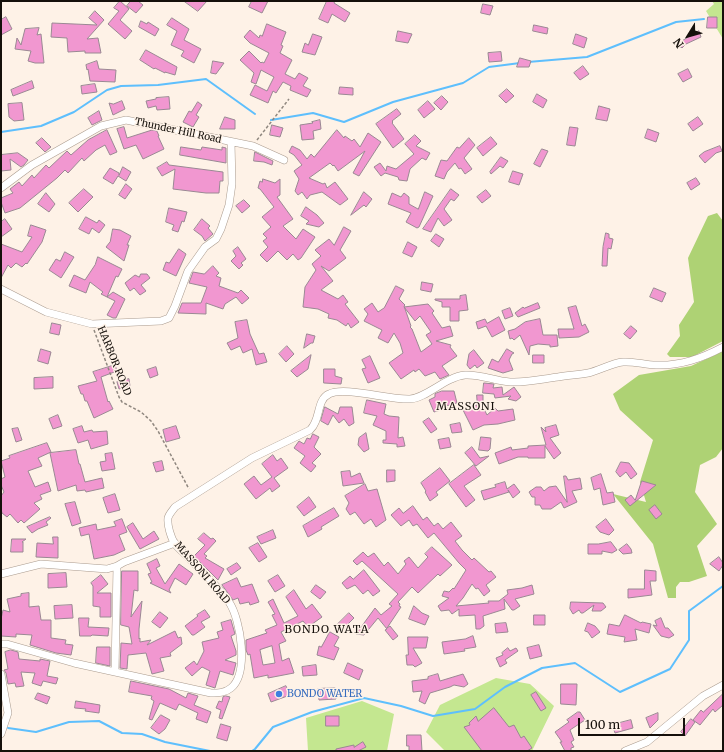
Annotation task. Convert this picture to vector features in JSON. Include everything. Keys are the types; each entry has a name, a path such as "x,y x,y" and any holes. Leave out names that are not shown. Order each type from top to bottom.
{"street":[{"name":"Thunder Hill Road","path":"1,188 32,165 101,126 126,120 252,146 284,160"},
{"path":"1,289 46,312 92,324 161,320 169,318 188,271 205,246 216,238 222,229 229,206 232,184 230,142"},
{"name":"MASSONI ROAD","path":"1,644 7,644 74,663 211,693 224,692 232,688 240,675 242,662 241,641 236,618 230,603 175,543 169,527 168,517 175,507 252,458 310,430 314,425 323,398 331,393 345,391 389,398 409,399 416,398 442,384 463,376 476,374 509,382 536,381 588,373 623,362 672,365 690,361 723,347"},
{"path":"1,574 41,564 107,569 175,543"},
{"path":"115,672 117,566"},
{"path":"1,674 8,713 1,734"},
{"path":"625,751 648,742 703,696 723,685"}],"path":[{"path":"252,146 289,99"},
{"name":"HARBOR ROAD","path":"92,324 119,397 122,402 141,412 158,431 180,475 193,496"}],"green space":[{"path":"712,1 723,1 723,39 706,11 714,4"},
{"path":"717,213 723,221 723,341 692,357 670,357 667,354 680,336 679,325 694,302 688,258 708,216"},
{"path":"723,350 723,448 716,457 700,465 695,492 717,524 697,546 707,576 689,582 680,582 676,587 676,598 668,598 653,544 613,494 646,502 640,482 653,440 620,410 613,394 639,375 691,366"},
{"path":"496,678 530,684 554,706 532,751 445,751 426,732 440,705"},
{"path":"362,701 394,714 387,751 308,751 306,718"}],"building":[{"path":"120,1 129,9 120,20 132,31 125,39 108,24 119,11 114,8"},
{"path":"131,1 138,1 143,5 136,13 127,6"},
{"path":"184,1 207,1 198,11"},
{"path":"252,1 268,1 262,13 249,7"},
{"path":"327,1 335,1 334,3 350,13 345,22 332,14 328,23 319,19"},
{"path":"483,4 493,6 490,15 481,13"},
{"path":"95,11 104,20 87,39 98,38 101,53 85,53 85,51 68,52 67,38 51,37 52,23 97,25 89,18"},
{"path":"6,17 12,29 1,35 1,20"},
{"path":"708,17 717,17 717,28 707,28"},
{"path":"172,18 189,29 184,40 201,49 194,63 181,56 184,51 171,45 177,31 167,25"},
{"path":"141,21 147,24 148,22 159,29 155,36 139,27"},
{"path":"267,24 286,32 281,45 283,46 280,53 292,60 285,74 295,79 299,73 308,78 303,86 311,90 307,97 290,90 291,86 283,82 276,93 273,91 268,103 250,95 255,85 267,91 274,77 261,70 256,84 251,82 254,73 240,60 249,51 261,63 264,63 269,53 250,43 244,37 250,30 259,38 260,35 262,36"},
{"path":"534,25 548,28 547,34 533,31"},
{"path":"39,28 37,35 41,34 44,63 28,61 31,51 15,49 17,38 21,45 25,29"},
{"path":"398,31 412,34 408,43 396,41"},
{"path":"699,31 701,37 686,44 682,48 678,48 676,45"},
{"path":"313,34 322,37 315,55 302,52 305,43 308,45"},
{"path":"576,34 587,38 584,48 573,44"},
{"path":"146,50 177,67 175,75 165,73 155,68 154,69 140,60"},
{"path":"501,52 502,61 489,62 488,53"},
{"path":"520,58 531,61 529,67 517,67"},
{"path":"97,61 99,69 116,70 115,82 90,81 86,65"},
{"path":"213,61 224,63 216,74 211,73"},
{"path":"583,66 589,74 580,80 574,73"},
{"path":"688,69 692,77 683,82 678,74"},
{"path":"32,81 34,88 13,96 11,90"},
{"path":"95,84 97,92 82,94 81,86"},
{"path":"340,87 353,88 353,95 339,94"},
{"path":"507,89 514,96 506,103 499,96"},
{"path":"537,94 547,100 543,108 533,102"},
{"path":"442,96 448,102 441,110 434,103"},
{"path":"169,97 170,109 157,110 156,106 148,108 146,101 156,98"},
{"path":"122,101 125,109 113,115 109,103 113,104"},
{"path":"428,101 435,109 424,118 418,110"},
{"path":"198,102 202,105 196,115 199,117 193,127 183,122 189,111 191,112"},
{"path":"22,103 24,120 14,121 9,117 8,104"},
{"path":"599,106 610,109 607,121 596,119"},
{"path":"397,109 401,114 392,121 392,123 404,139 393,148 376,124"},
{"path":"99,111 102,120 92,125 88,118"},
{"path":"225,117 235,120 235,129 220,129"},
{"path":"698,117 703,124 693,131 688,124"},
{"path":"320,120 321,129 313,131 314,139 302,140 300,125 313,123 312,122"},
{"path":"272,125 283,128 280,137 270,135"},
{"path":"124,127 127,138 152,130 157,131 164,149 143,159 136,145 124,149 117,129"},
{"path":"570,127 578,128 575,146 567,145"},
{"path":"648,129 659,133 656,142 645,138"},
{"path":"107,130 117,152 110,155 105,145 96,150 84,161 82,158 68,173 65,170 20,208 5,213 1,198 13,193 10,189 19,182 22,186 32,175 34,178 46,165 49,168 67,151 71,155 88,140"},
{"path":"337,130 344,138 345,136 352,141 354,139 360,147 368,133 381,142 359,176 353,173 365,151 338,171 334,165 333,166 330,163 309,178 323,184 325,183 327,188 335,182 348,199 340,205 322,192 310,195 307,199 302,192 298,195 295,191 299,179 294,171 302,165 294,155 289,152 292,146 300,150 307,159 311,154 314,157"},
{"path":"415,135 421,141 416,146 430,153 426,160 422,158 410,169 407,181 399,180 398,177 385,173 381,176 374,167 380,163 386,171 387,166 396,169 414,154 405,144"},
{"path":"491,137 497,144 483,156 477,148"},
{"path":"42,138 51,147 45,152 36,143"},
{"path":"469,138 475,145 464,158 472,169 465,174 455,163 447,172 444,179 435,176 441,160 447,161 457,147 459,148"},
{"path":"720,146 722,151 716,153 705,163 699,156 704,152"},
{"path":"181,147 201,150 202,147 222,150 222,147 226,148 226,163 180,155"},
{"path":"542,149 548,151 540,167 534,164"},
{"path":"255,152 273,161 272,165 254,161"},
{"path":"18,153 28,160 24,165 21,167 10,159 11,170 1,171 1,155"},
{"path":"501,157 508,161 503,168 500,166 491,174 490,172"},
{"path":"167,162 169,165 223,172 223,181 220,181 219,193 173,189 175,169 162,176 157,168"},
{"path":"123,167 131,172 126,181 118,176 113,184 103,178 110,168 119,173 119,175"},
{"path":"513,171 523,174 519,185 509,182"},
{"path":"696,178 700,184 691,190 687,183"},
{"path":"263,179 275,183 280,179 280,195 277,197 293,219 283,226 296,239 303,229 315,237 301,258 298,260 293,254 287,260 278,251 267,262 260,255 268,247 263,241 267,238 263,234 271,227 262,217 274,207 258,188 260,181 262,182"},
{"path":"126,184 132,189 125,199 119,195"},
{"path":"84,189 93,197 78,212 69,203"},
{"path":"451,189 459,195 454,201 451,199 444,209 452,220 444,226 438,218 431,232 423,229"},
{"path":"486,190 491,196 482,203 477,197"},
{"path":"364,192 372,199 366,207 364,205 351,215"},
{"path":"425,192 433,196 419,227 417,228 406,222 411,213 388,204 392,193 401,197 404,193 409,197 409,204 418,209"},
{"path":"46,193 55,204 49,212 38,204"},
{"path":"244,200 250,206 242,213 236,206"},
{"path":"306,207 317,215 324,223 319,227 306,224 309,221 301,216"},
{"path":"169,208 187,212 184,222 182,221 178,232 172,230 174,225 166,222"},
{"path":"86,217 97,223 99,220 105,225 99,233 92,228 89,234 79,229"},
{"path":"5,219 12,229 1,237 1,222"},
{"path":"202,219 210,226 208,228 213,234 205,241 202,236 194,230"},
{"path":"31,225 46,230 42,242 27,264 26,263 22,267 16,263 11,268 8,265 1,278 1,244 22,252 32,237 28,236"},
{"path":"344,227 351,231 340,250 346,258 329,271 321,266 333,281 321,290 338,299 343,295 348,302 345,304 359,322 351,328 348,323 346,326 337,320 328,318 329,314 318,309 303,307 305,287 316,270 312,264 321,256 315,250 329,239 334,245"},
{"path":"113,229 120,230 131,236 127,245 129,245 124,261 106,247 110,242"},
{"path":"606,233 609,234 609,238 613,239 611,249 608,248 607,266 602,266 603,247"},
{"path":"436,234 444,239 439,247 431,241"},
{"path":"408,242 417,247 412,257 403,253"},
{"path":"238,247 246,259 241,263 243,265 239,269 231,261 236,256 233,251"},
{"path":"179,249 186,254 176,276 163,270 166,262 169,263"},
{"path":"65,252 74,257 61,278 49,270 56,259 60,261"},
{"path":"98,257 122,269 118,277 116,276 107,297 101,294 103,292 90,282 86,293 69,286 74,275 85,280 95,265"},
{"path":"213,266 219,273 216,276 221,278 219,286 238,293 241,290 249,298 242,304 236,297 225,304 223,309 206,303 206,314 178,313 182,303 201,303 207,287 189,283 193,272 204,274"},
{"path":"141,274 147,274 150,278 141,285 146,291 140,295 134,288 130,291 125,283 135,275 139,277"},
{"path":"422,282 433,284 431,292 421,290"},
{"path":"396,286 404,290 399,299 405,305 404,307 428,304 434,311 432,313 442,328 450,326 453,336 436,341 451,345 450,347 457,356 442,366 449,375 440,379 435,372 425,376 419,369 415,372 414,370 401,379 389,363 403,353 400,343 394,333 388,343 378,338 382,330 364,321 368,314 364,309 372,303 378,312 384,308","holes":["405,308 415,321 420,316 431,332 426,335 432,344 421,352 410,327 411,326"]},
{"path":"654,288 666,293 662,302 650,297"},
{"path":"113,292 125,299 116,318 107,315 115,301 107,297"},
{"path":"466,295 468,310 459,311 459,321 450,321 450,307 442,307 442,302 435,300 460,299 460,296"},
{"path":"538,303 540,308 518,317 515,313 523,307 524,308"},
{"path":"576,306 582,326 585,324 589,332 579,337 559,338 558,329 574,329 568,308"},
{"path":"510,308 513,316 505,319 502,311"},
{"path":"499,317 505,330 492,337 486,326 478,329 476,322 485,319 487,323"},
{"path":"540,319 543,335 557,335 558,346 550,347 550,345 538,344 530,346 529,355 520,335 514,340 512,338 510,339 508,331 515,329 525,322"},
{"path":"247,320 250,334 259,354 264,353 267,362 256,365 252,349 243,353 240,346 231,350 227,343 238,338 235,322"},
{"path":"52,323 61,325 59,335 50,333"},
{"path":"631,326 637,331 630,339 624,334"},
{"path":"307,334 315,336 313,343 304,348"},
{"path":"287,346 294,354 286,362 279,354"},
{"path":"41,349 51,352 48,364 38,361"},
{"path":"507,349 514,353 509,360 513,370 503,373 488,368 492,359 498,362"},
{"path":"474,350 484,363 477,368 475,365 470,369 467,365 469,354"},
{"path":"311,355 308,369 297,377 291,371"},
{"path":"533,355 544,355 544,363 533,363"},
{"path":"370,356 380,378 368,383 362,369 366,368 362,360"},
{"path":"115,365 117,371 101,377 108,402 109,401 113,409 94,418 87,401 85,401 78,386 97,381 93,372"},
{"path":"156,367 158,375 150,378 147,370"},
{"path":"324,369 335,369 335,376 342,378 341,384 324,383"},
{"path":"53,377 53,388 34,389 34,378"},
{"path":"129,379 130,386 119,389 117,382"},
{"path":"484,383 494,384 493,388 502,387 503,395 514,387 521,397 516,401 508,399 511,396 495,398 494,394 483,393"},
{"path":"442,391 454,391 457,403 446,406 447,408 434,412 429,400 435,397 435,394"},
{"path":"477,395 483,395 483,407 487,415 495,408 498,411 513,409 515,420 498,424 484,425 473,430 463,410 477,405"},
{"path":"367,400 386,404 384,414 399,417 398,438 403,437 405,446 397,447 397,444 383,443 383,440 386,440 386,431 373,425 377,416 364,413"},
{"path":"325,407 338,414 340,407 352,407 354,423 349,426 344,419 339,423 333,415 328,425 321,421"},
{"path":"58,415 62,426 53,429 49,419"},
{"path":"429,418 437,429 431,433 423,422"},
{"path":"460,423 462,432 452,433 450,425"},
{"path":"556,425 559,435 550,438 561,453 554,459 545,446 545,458 518,457 499,464 495,453 511,447 512,450 528,448 528,446 546,445 541,427 546,432 545,428"},
{"path":"82,426 84,432 92,430 93,432 107,431 108,444 91,449 88,440 78,443 73,429"},
{"path":"176,426 180,438 166,442 163,430"},
{"path":"18,428 22,440 16,442 12,429"},
{"path":"366,433 369,449 364,452 358,445 359,438"},
{"path":"313,434 319,437 314,447 321,454 312,463 316,466 311,472 300,463 305,456 294,448 299,441 304,444 307,438 310,439"},
{"path":"481,437 491,438 490,449 488,451 479,450"},
{"path":"449,438 451,447 440,449 438,440"},
{"path":"47,443 51,452 38,458 42,466 28,471 35,487 48,482 51,491 40,495 42,499 34,503 40,509 24,523 21,520 18,523 10,514 7,517 2,513 1,496 4,492 1,485 1,479 5,477 1,461 10,458 9,456"},
{"path":"472,447 480,458 489,456 476,466 465,453"},
{"path":"76,450 85,482 102,478 104,488 86,492 85,490 77,491 76,485 58,491 50,453"},
{"path":"112,453 115,469 102,471 100,462 106,461 105,454"},
{"path":"273,455 277,461 281,458 288,468 274,478 280,486 272,492 270,488 256,499 244,484 254,476 261,485 272,477 262,464"},
{"path":"162,461 164,470 156,472 153,463"},
{"path":"621,462 629,463 637,474 631,479 626,472 620,477 616,472"},
{"path":"474,465 481,475 464,486 475,500 466,507 449,484"},
{"path":"440,468 450,481 436,492 438,495 430,501 421,483"},
{"path":"387,470 395,470 395,481 387,482"},
{"path":"350,471 351,477 360,473 364,483 343,486 341,472"},
{"path":"601,474 607,493 613,492 615,502 603,505 600,488 594,490 591,478"},
{"path":"564,476 566,476 568,480 580,478 582,489 572,491 577,502 564,508 561,502 551,509 542,509 540,505 535,505 535,497 532,497 529,492 536,487 541,487 544,491 549,487 556,486 567,502"},
{"path":"642,481 656,485 630,506 625,500 631,495 635,500"},
{"path":"505,482 507,489 514,484 520,492 513,498 508,490 509,492 484,500 481,491 496,487 495,485"},
{"path":"365,484 368,491 377,489 386,520 376,527 371,519 364,524 355,512 350,515 346,509 349,503 345,496"},
{"path":"115,494 120,510 108,513 103,498"},
{"path":"309,497 316,507 304,516 297,507"},
{"path":"75,502 81,523 72,526 65,504"},
{"path":"655,505 662,514 656,519 649,510"},
{"path":"413,506 423,520 427,517 434,526 438,523 443,529 451,522 462,536 455,541 462,550 472,560 474,558 489,572 491,571 496,577 486,585 490,591 484,596 478,588 476,589 472,584 456,606 489,603 488,601 499,601 508,594 507,590 532,585 534,594 515,599 520,606 514,610 512,610 504,599 505,609 483,616 484,626 480,629 476,629 475,615 459,616 459,609 452,614 449,610 441,611 438,606 449,598 442,596 444,591 449,592 453,588 454,589 466,570 434,533 428,538 417,524 413,526 409,520 401,526 391,515 399,508 403,513"},
{"path":"334,508 339,516 321,527 322,529 308,537 303,526"},
{"path":"50,517 51,518 46,522 48,525 32,533 27,527"},
{"path":"122,519 127,532 119,535 125,550 114,555 94,559 89,534 81,536 79,528 96,524 97,530 116,526 114,522"},
{"path":"606,519 614,530 609,535 600,532 596,527"},
{"path":"133,523 143,539 154,531 159,539 140,549 127,527"},
{"path":"273,530 276,538 261,544 257,537"},
{"path":"204,533 216,541 204,554 207,556 205,558 224,569 218,580 194,556 205,545 198,539"},
{"path":"53,537 58,537 58,558 36,557 37,543 53,544"},
{"path":"12,539 26,539 22,542 23,552 11,552"},
{"path":"611,542 617,550 612,553 602,551 602,554 588,554 588,544"},
{"path":"258,543 267,557 259,562 249,548"},
{"path":"627,544 632,553 623,554 619,550"},
{"path":"432,547 452,565 440,576 438,574 418,593 412,587 398,602 400,604 399,606 401,607 387,628 390,626 398,636 393,640 385,630 387,629 378,618 364,635 356,634 375,608 381,615 392,606 389,604 398,594 362,561 357,565 353,561 363,552 368,557 374,553 384,566 388,562 398,574 406,564 404,561 409,557 418,568 428,557 425,554"},
{"path":"719,557 723,565 719,571 710,564"},
{"path":"157,559 160,566 156,568 165,584 179,564 193,574 186,585 175,578 169,590 171,593 150,583 152,582 148,574 151,573 147,564"},
{"path":"237,563 241,568 231,575 227,569"},
{"path":"364,570 380,591 373,596 368,590 363,594 355,585 347,589 342,583 350,576 353,579"},
{"path":"645,570 656,571 656,581 650,581 652,595 628,598 628,589 644,589"},
{"path":"122,571 138,571 138,591 134,590 131,617 142,601 139,629 140,642 151,640 147,645 175,631 178,638 181,637 182,644 170,653 171,656 160,658 164,671 152,674 146,653 128,655 127,669 120,668 121,643 132,644 129,627 121,625"},
{"path":"66,573 67,587 48,588 48,574"},
{"path":"101,575 108,584 97,593 111,593 111,617 100,617 100,607 93,606 93,586 91,583"},
{"path":"278,575 285,586 275,592 268,581"},
{"path":"237,578 241,587 252,584 259,602 250,605 249,602 240,604 238,598 233,600 222,585"},
{"path":"316,585 326,592 320,599 311,592"},
{"path":"294,590 306,609 312,604 322,617 308,627 303,621 281,632 286,641 279,644 282,661 289,658 294,673 268,678 268,675 254,678 250,654 248,655 246,650 246,640 267,633 265,630 277,625 272,615 275,614 268,602 273,599 284,623 298,616 286,597","holes":["272,646 275,663 263,665 260,650"]},
{"path":"29,593 29,607 39,606 41,620 51,620 51,638 66,640 65,644 73,645 71,655 56,653 30,645 32,635 16,634 16,637 1,636 1,619 3,610 10,612 7,599"},
{"path":"571,602 603,603 606,607 601,611 592,611 594,605 583,613 579,610 573,614 570,609"},
{"path":"72,605 73,618 55,619 54,606"},
{"path":"414,606 422,613 429,616 425,625 409,619"},
{"path":"205,610 210,617 201,622 205,627 192,635 185,626"},
{"path":"160,612 168,618 160,628 152,622"},
{"path":"349,613 354,618 343,629 338,624"},
{"path":"534,615 545,615 545,625 534,625"},
{"path":"625,615 641,623 651,624 649,633 635,629 637,640 624,642 625,637 607,634 609,624 619,626"},
{"path":"79,618 89,618 88,627 109,628 108,636 80,636"},
{"path":"661,618 665,628 668,628 674,635 669,638 661,636 653,625 657,626 655,621"},
{"path":"231,620 235,634 231,636 236,655 225,660 236,663 233,675 220,671 215,688 206,685 210,671 202,667 192,676 185,668 194,661 197,665 204,651 202,642 219,638 217,632 223,630 221,623"},
{"path":"506,623 508,632 496,633 495,624"},
{"path":"588,623 595,626 600,632 592,638 588,632 585,631"},
{"path":"330,632 339,637 334,646 339,648 334,660 317,655 319,646 321,647"},
{"path":"473,636 476,647 464,649 465,651 444,654 442,642 465,639"},
{"path":"408,637 428,637 426,648 413,648 422,663 415,667 413,665 407,665 406,655 408,655"},
{"path":"539,645 542,656 530,659 527,648"},
{"path":"97,647 110,647 110,666 96,663"},
{"path":"508,648 510,651 516,648 518,651 505,660 507,663 500,667 496,658 503,655 502,653"},
{"path":"11,650 18,652 19,659 40,661 40,659 50,661 47,676 58,678 56,684 43,681 41,686 32,683 35,673 21,672 24,686 16,687 15,683 8,684 4,670 8,669 5,652"},
{"path":"348,663 363,670 359,680 344,673"},
{"path":"316,665 317,675 303,676 302,667"},
{"path":"438,674 440,681 463,674 468,684 464,687 454,685 430,693 425,704 419,701 422,691 413,692 412,681 428,679 428,677"},
{"path":"131,681 169,689 186,698 188,693 198,696 194,705 211,712 207,723 196,719 198,713 179,704 176,710 160,703 152,720 149,719 154,701 151,699 152,696 129,692"},
{"path":"561,684 577,684 576,705 561,704"},
{"name":"BONDO WATER","path":"286,686 290,695 271,702 268,694"},
{"path":"335,688 336,699 319,700 318,689"},
{"path":"536,692 546,708 541,711 531,695"},
{"path":"38,693 50,697 47,704 35,699"},
{"path":"723,694 723,705 715,712 713,709 700,725 693,720 701,710 703,712"},
{"path":"223,697 230,697 222,719 219,718 221,710 216,708 219,701 222,702"},
{"path":"76,701 100,705 99,713 85,711 86,709 75,708"},
{"path":"494,708 509,727 514,725 521,738 524,736 532,748 527,751 482,751 464,727 470,725 469,723 476,716 478,721"},
{"path":"580,712 585,720 570,730 574,740 571,742 574,747 571,748 571,751 565,751 560,742 562,742 555,732 569,722 567,720"},
{"path":"658,713 658,720 650,728 646,718"},
{"path":"161,715 170,720 165,729 159,734 151,728"},
{"path":"326,716 339,716 339,726 326,726"},
{"path":"691,719 695,722 685,736 681,732"},
{"path":"631,720 633,728 615,733 612,725"},
{"path":"221,724 231,727 227,741 217,738"},
{"path":"407,735 421,735 422,751 409,751 409,746 407,746"},
{"path":"363,742 366,747 358,751 336,751 336,749 354,745 354,747"}],"waterway":[{"path":"528,62 587,57 676,22 704,19"},
{"path":"271,120 313,113 344,122 393,102 463,83 489,67 520,63"},
{"path":"1,132 41,126 74,112 107,90 121,86 158,85 206,79 255,114"},
{"path":"252,751 273,727 312,712 364,698 401,706 433,716 475,709 505,687 542,668 575,663 620,692 670,669 689,640 689,611 723,586"},
{"path":"8,728 36,732 69,722 99,721 122,733 142,734 165,742 210,751"}],"place":[{"name":"BONDO WATER","path":"279,694"}],"district":[{"name":"MASSONI","path":"466,407"},
{"name":"BONDO WATA","path":"327,630"}]}
